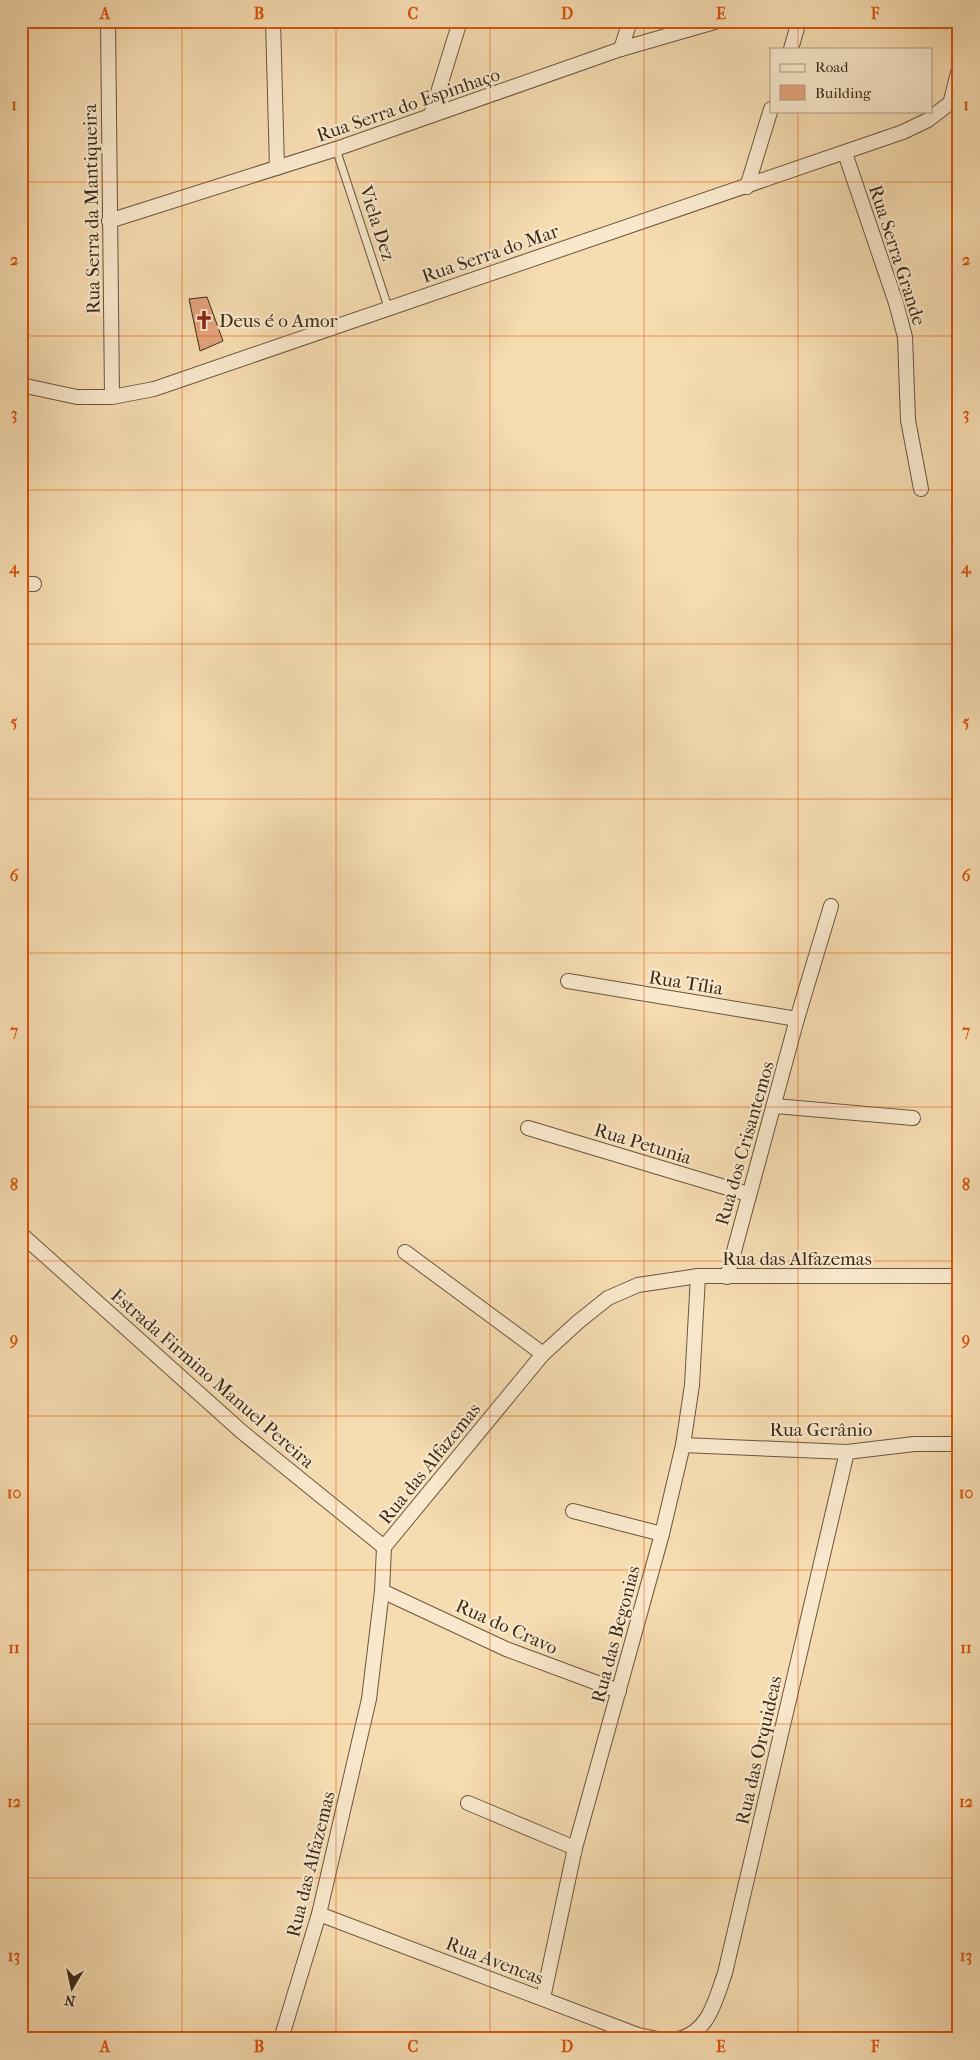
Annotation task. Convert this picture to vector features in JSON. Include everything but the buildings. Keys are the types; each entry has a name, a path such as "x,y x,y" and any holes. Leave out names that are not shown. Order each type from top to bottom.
{"street":[{"name":"Rua Serra da Mantiqueira","path":"108,21 112,397"},
{"path":"273,21 277,168"},
{"path":"431,115 460,21"},
{"path":"621,50 630,21"},
{"name":"Rua Serra do Espinhaço","path":"109,221 336,149 621,50 718,21"},
{"path":"791,48 799,21"},
{"path":"954,100 959,69"},
{"name":"Rua Serra do Mar","path":"21,385 77,397 112,397 154,389 845,153 903,132 928,120 954,100"},
{"path":"746,187 770,112"},
{"name":"Rua Serra Grande","path":"845,153 896,303 905,337 908,420 921,489"},
{"name":"Rua dos Crisantemos","path":"727,1277 797,1019 831,906"},
{"name":"Rua Tília","path":"568,981 797,1019"},
{"path":"774,1106 913,1118"},
{"name":"Rua Petunia","path":"528,1128 748,1194"},
{"name":"Estrada Firmino Manuel Pereira","path":"21,1234 242,1432 384,1547"},
{"path":"405,1252 543,1354"},
{"name":"Rua das Alfazemas","path":"282,2039 319,1914 369,1699 382,1591 384,1547 543,1354 608,1298 638,1285 698,1276 959,1276"},
{"name":"Rua das Begonias","path":"543,1998 575,1848 662,1534 683,1445 692,1385 698,1276"},
{"name":"Rua Gerânio","path":"683,1445 846,1452 914,1444 959,1444"},
{"name":"Rua das Orquideas","path":"678,2039 699,2030 711,2012 725,1973 846,1452"},
{"path":"573,1511 662,1534"},
{"name":"Rua do Cravo","path":"382,1591 506,1649 619,1691"},
{"path":"468,1802 575,1848"},
{"name":"Rua Avencas","path":"319,1914 638,2034 658,2039"}],"lane":[{"name":"Viela Dez","path":"336,149 388,308"}],"place":[{"name":"Deus é o Amor","path":"204,320"}]}
